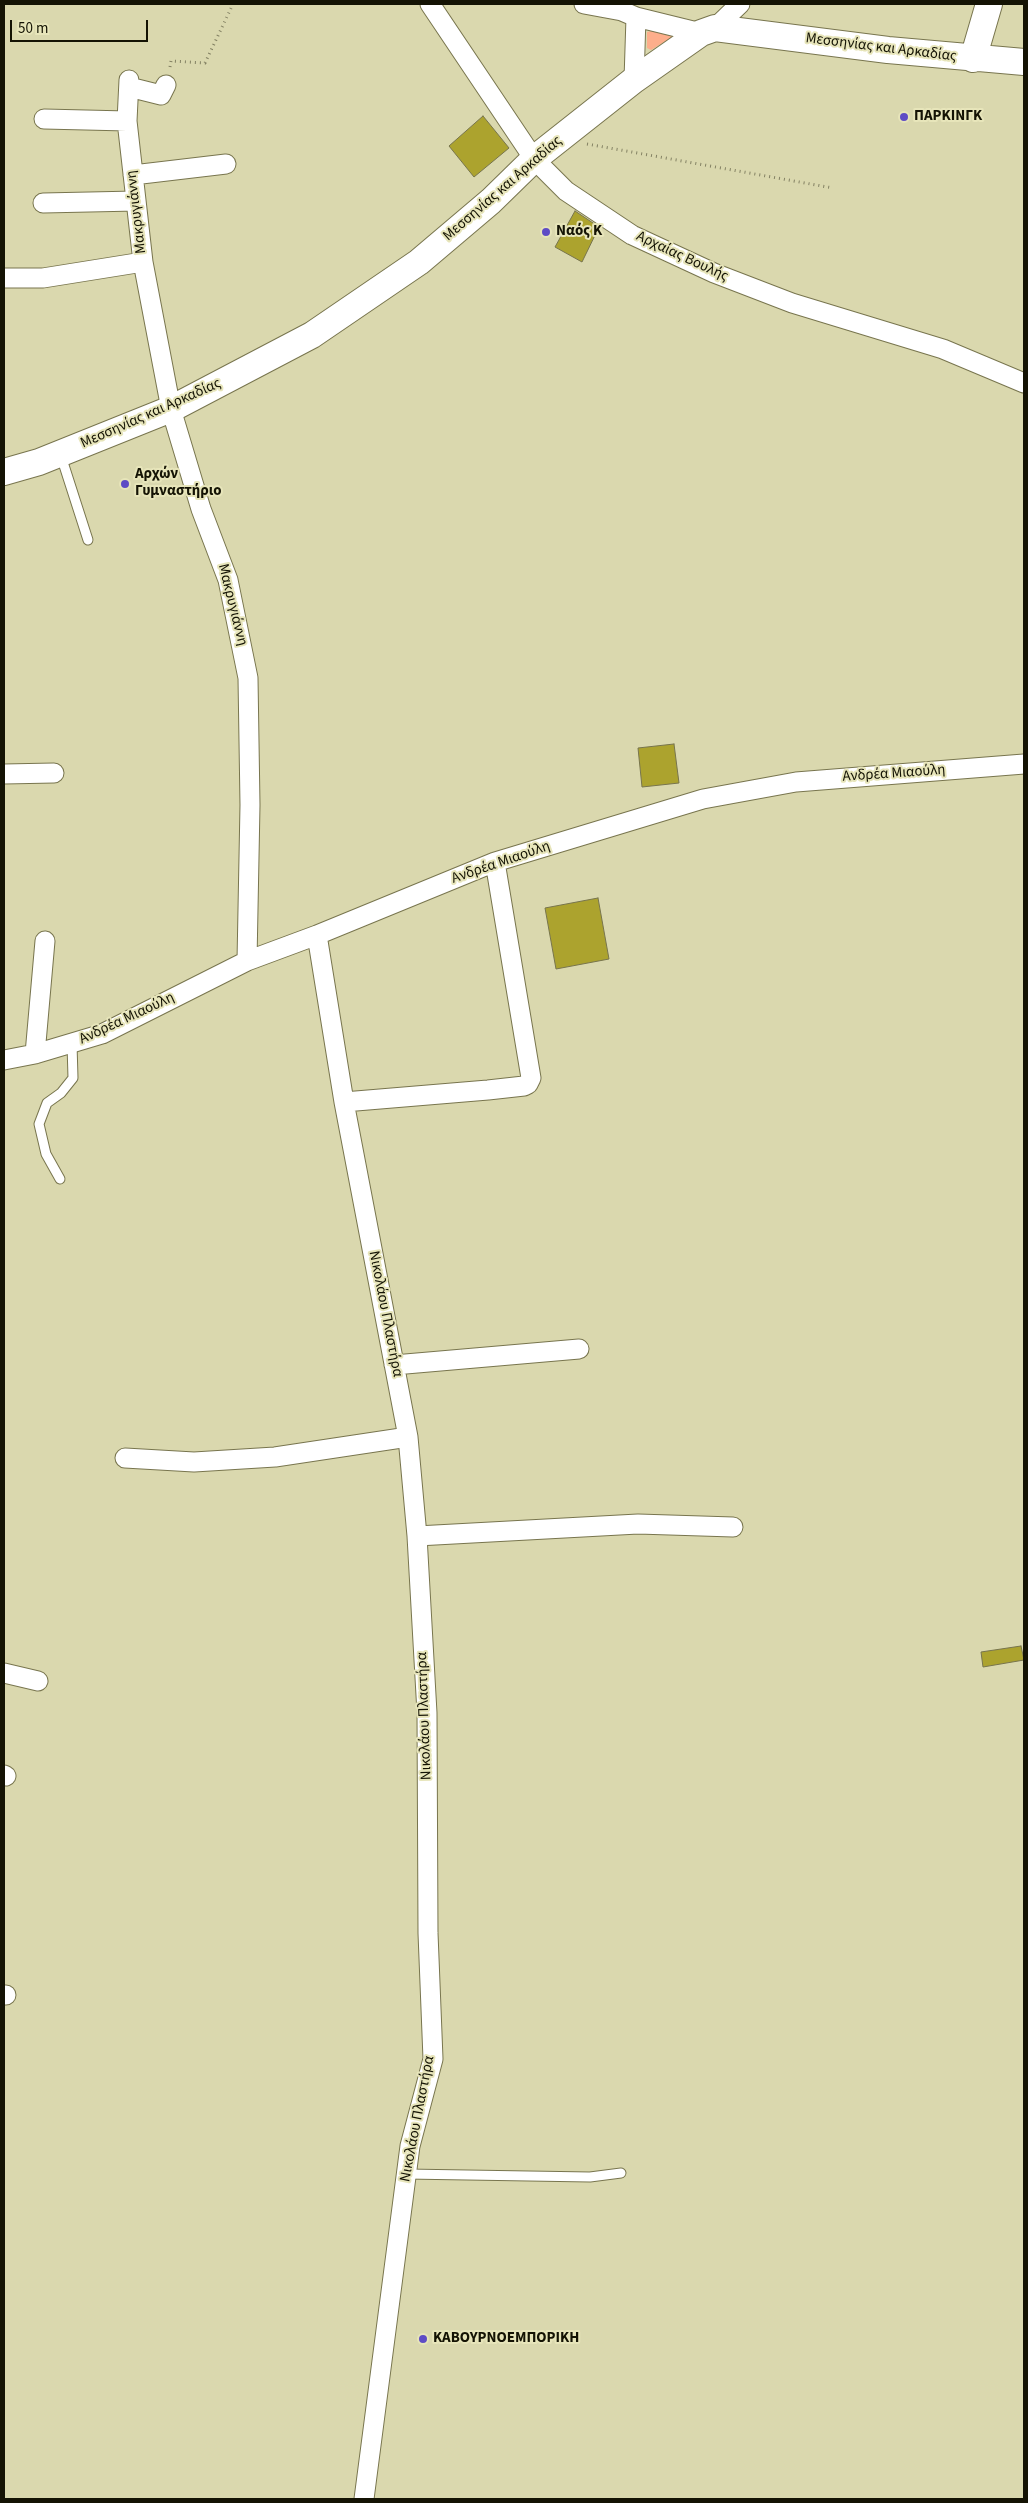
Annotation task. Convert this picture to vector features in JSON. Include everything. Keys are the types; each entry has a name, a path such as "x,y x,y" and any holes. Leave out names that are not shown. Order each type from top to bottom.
{"street":[{"name":"Αρχαίας Βουλής","path":"430,4 534,160 566,191 632,234 714,273 832,317 943,349 1024,383"},
{"path":"584,4 627,11 708,31 740,4"},
{"path":"973,59 989,4"},
{"path":"627,11 634,80"},
{"name":"Μεσσηνίας και Αρκαδίας","path":"4,472 60,453 171,409 312,335 419,262 491,201 534,160 634,80 708,31 973,59 1024,62"},
{"name":"Μακρυγιάννη","path":"166,85 161,95 129,84 128,121 143,262 171,409 201,509 228,580 248,678 250,805 247,961"},
{"path":"44,119 128,121"},
{"path":"133,175 226,164"},
{"path":"43,203 136,201"},
{"path":"4,278 43,278 143,262"},
{"name":"Ανδρέα Μιαούλη","path":"4,1060 35,1054 102,1034 247,961 317,935 494,862 703,799 796,782 1024,764"},
{"path":"4,774 54,773"},
{"path":"344,1102 497,1089 528,1084 531,1078 494,862"},
{"name":"Νικολάου Πλαστήρα","path":"317,935 344,1102 408,1437 417,1536 427,1714 428,1933 433,2059 410,2146 364,2499"},
{"path":"35,1054 45,941"},
{"path":"394,1364 579,1349"},
{"path":"125,1458 194,1462 275,1457 408,1437"},
{"path":"417,1536 638,1524 733,1527"},
{"path":"4,1673 38,1681"}],"lane":[{"path":"60,453 88,540"},
{"path":"60,1179 46,1154 39,1124 47,1103 60,1093 73,1078 72,1044"},
{"path":"406,2174 590,2177 621,2172"}],"path":[{"path":"166,85 171,61 205,63 233,4"},
{"path":"560,140 833,188"}],"shaded area":[{"path":"651,31 674,36 651,50 647,48 647,32"}],"building":[{"path":"483,116 509,148 474,177 449,146"},
{"path":"575,211 599,227 582,262 555,247"},
{"path":"674,744 679,783 642,787 638,748"},
{"path":"598,898 609,959 556,969 545,908"},
{"path":"1021,1646 1024,1660 983,1667 981,1652"}],"place":[{"name":"ΠΑΡΚΙΝΓΚ","path":"904,117"},
{"name":"Ναός Κ","path":"546,232"},
{"name":"Αρχών Γυμναστήριο","path":"125,484"},
{"name":"ΚΑΒΟΥΡΝΟΕΜΠΟΡΙΚΗ","path":"423,2339"}]}
